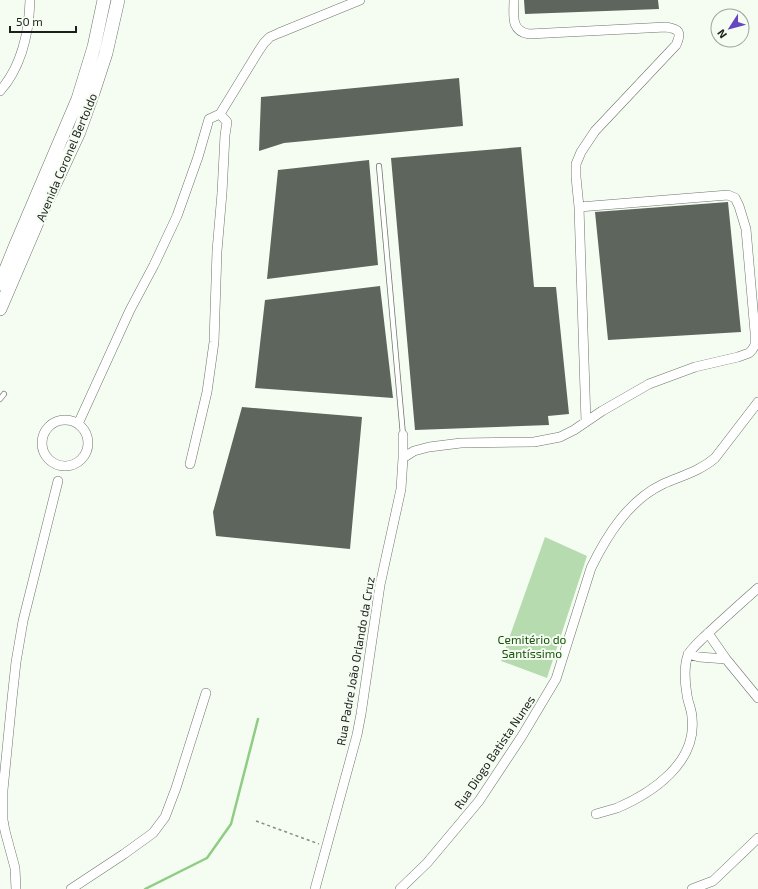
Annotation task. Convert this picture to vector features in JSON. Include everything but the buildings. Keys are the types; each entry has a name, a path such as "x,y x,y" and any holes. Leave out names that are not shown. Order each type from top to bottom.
{"street":[{"path":"0,91 13,72 23,49 29,20 30,0"},
{"name":"Avenida Coronel Bertoldo","path":"0,309 20,250 78,99 94,47 104,0"},
{"name":"Avenida Coronel Bertoldo","path":"0,284 20,250 79,132 106,53 118,0"},
{"path":"78,424 130,310 154,265 177,216 198,157 209,119 220,114 258,52 270,37 360,0"},
{"path":"514,0 514,22 516,27 523,33 529,34 666,27 675,28 679,32 679,38 676,45 596,131 581,152 576,164 579,207 586,422"},
{"path":"190,464 207,392 214,342 217,252 227,122 220,114"},
{"path":"403,458 414,451 429,447 461,443 534,442 560,437 649,384 695,367 738,357 749,353 752,350 755,345 755,332 746,229 735,198 728,195 579,207"},
{"name":"Rua Diogo Batista Nunes","path":"400,889 427,863 479,801 522,736 556,679 591,568 598,554 622,517 645,495 662,484 700,468 715,458 758,402"},
{"path":"60,420 74,421 78,424 86,432 88,439 88,447 85,454 80,460 66,466 51,461 46,456 42,441 47,428 60,420"},
{"name":"Rua Padre João Orlando da Cruz","path":"315,889 358,728 380,585 401,490 403,435"},
{"path":"16,889 15,868 3,820 3,790 10,714 16,662 23,621 58,481"},
{"path":"596,814 629,802 656,786 678,766 690,744 692,729 692,718 685,681 685,669 688,654 708,633 758,588"},
{"path":"708,633 726,659 758,698"},
{"path":"688,654 699,657 726,659"},
{"path":"71,889 152,834 165,817 176,788 206,693"},
{"path":"692,889 716,885 758,838"}],"lane":[{"path":"379,166 403,435"},
{"path":"0,399 4,394"}],"path":[{"path":"256,821 327,846"}],"green space":[{"name":"Cemitério do Santíssimo","path":"545,537 587,556 547,678 501,661"}],"waterway":[{"path":"145,889 207,858 231,824 258,719"}]}
